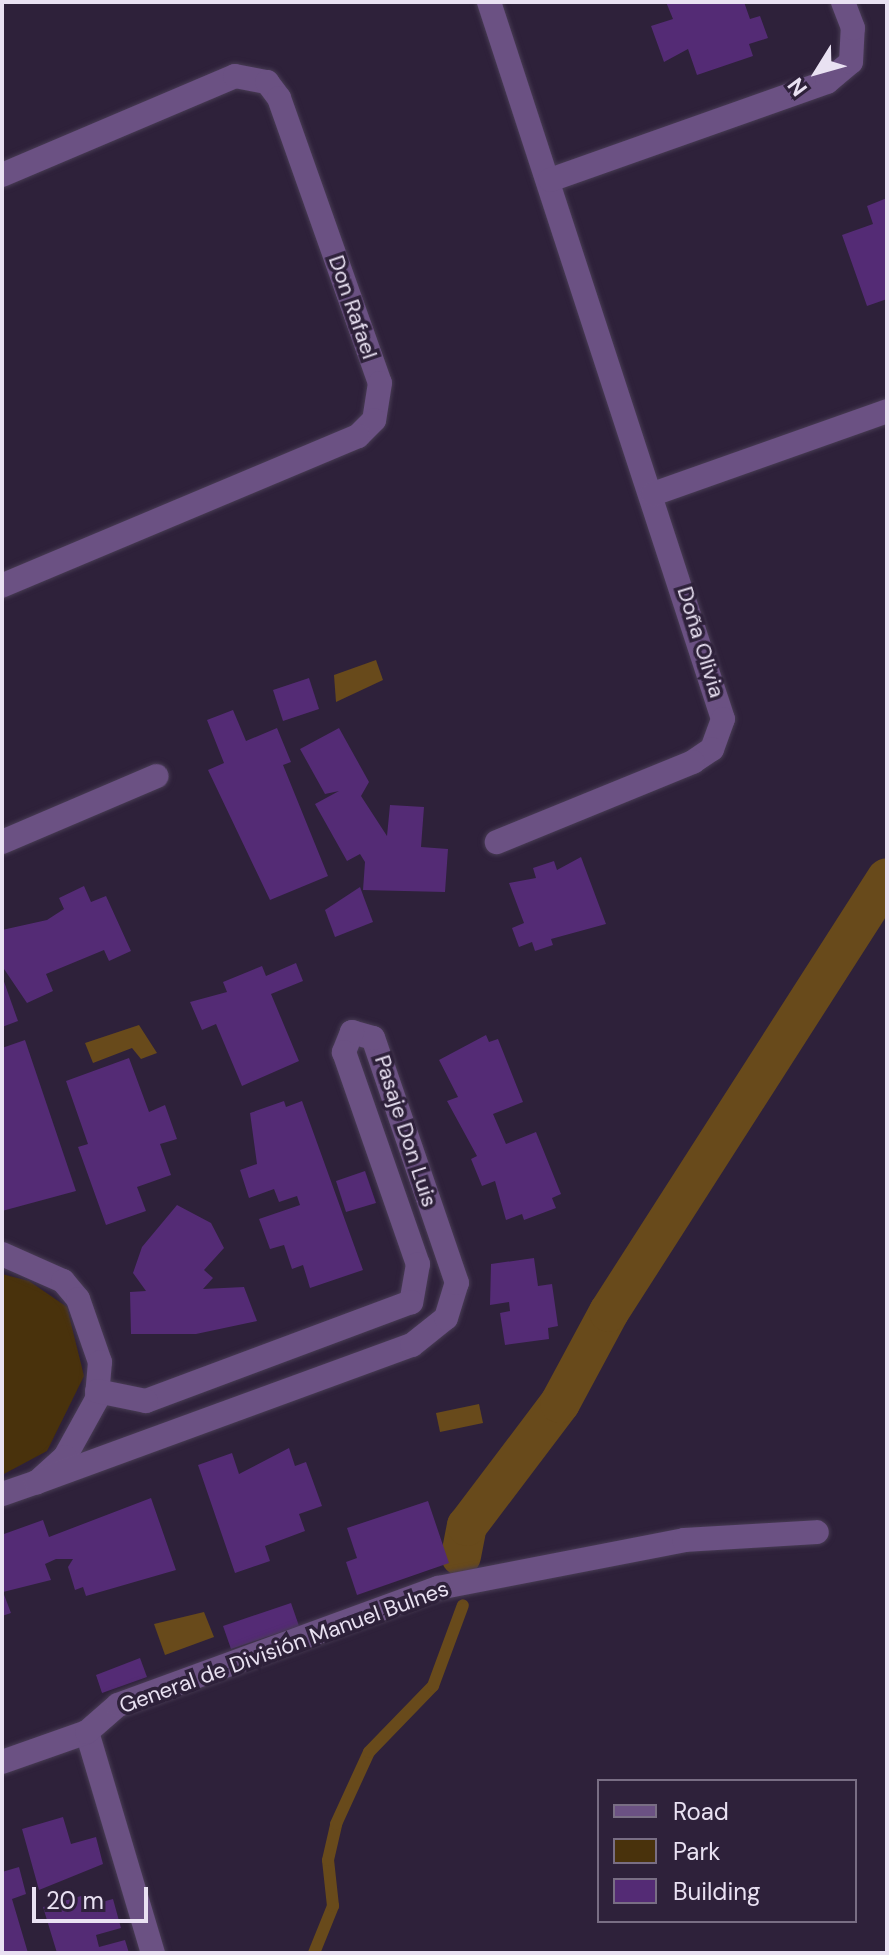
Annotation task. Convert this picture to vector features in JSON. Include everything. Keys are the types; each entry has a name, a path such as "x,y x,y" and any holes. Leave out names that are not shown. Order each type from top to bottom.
{"street":[{"name":"Doña Olivia","path":"489,2 720,696 720,734 693,762 497,842"},
{"path":"550,180 827,82 851,62 853,28 843,2"},
{"name":"Don Rafael","path":"2,175 235,76 267,82 380,383 374,420 358,436 2,586"},
{"path":"653,494 887,411"},
{"path":"2,842 157,776"},
{"name":"Pasaje Don Luis","path":"2,1494 412,1345 432,1333 454,1304 457,1283 378,1045 367,1034 352,1032 344,1052 418,1264 411,1302 173,1392 126,1402 97,1391"},
{"path":"2,1254 63,1281 78,1299 100,1362 97,1391 83,1432 37,1482"},
{"path":"152,1441 173,1392"},
{"name":"General de División Manuel Bulnes","path":"2,1762 87,1732 118,1705 438,1588 684,1540 817,1532"},
{"path":"87,1732 153,1953"}],"green space":[{"path":"2,1274 29,1281 67,1307 84,1376 47,1451 2,1475"}],"shaded area":[{"path":"376,660 383,680 336,702 334,675"},
{"path":"139,1025 157,1053 141,1059 132,1048 93,1063 85,1043"},
{"path":"479,1404 483,1423 440,1432 436,1413"},
{"path":"204,1612 214,1637 165,1655 154,1624"}],"building":[{"path":"666,2 744,2 750,19 760,16 768,38 749,44 753,56 697,75 688,49 664,62 651,26 673,19"},
{"path":"887,198 887,299 867,306 842,235 873,224 867,206"},
{"path":"309,678 319,709 283,721 273,690"},
{"path":"233,710 246,741 277,728 291,762 283,765 328,876 270,900 208,770 224,763 207,720"},
{"path":"339,728 369,782 361,796 387,836 390,805 424,807 421,847 448,849 445,892 363,890 365,862 360,854 347,861 315,804 339,791 325,794 300,749"},
{"path":"581,857 606,924 551,939 553,945 535,951 532,942 519,947 512,928 524,923 509,883 536,878 533,868 554,861 557,870"},
{"path":"84,886 91,902 106,896 131,951 109,961 104,950 46,974 53,991 27,1003 2,966 2,930 47,920 64,909 59,898"},
{"path":"360,887 373,922 335,937 325,910"},
{"path":"296,963 303,981 271,994 299,1061 242,1086 216,1024 202,1030 190,1002 227,992 223,982 262,966 266,976"},
{"path":"2,976 18,1021 2,1027"},
{"path":"486,1035 489,1042 498,1039 523,1102 493,1114 506,1144 536,1132 561,1194 552,1198 556,1208 524,1220 522,1214 506,1220 495,1181 482,1186 471,1159 477,1156 447,1101 458,1097 439,1060"},
{"path":"25,1040 76,1191 2,1211 2,1048"},
{"path":"129,1058 149,1112 165,1105 177,1139 160,1144 171,1175 137,1187 146,1211 106,1225 78,1147 88,1144 66,1081"},
{"path":"284,1101 286,1107 302,1101 363,1270 310,1288 303,1265 292,1269 284,1245 270,1249 259,1219 300,1205 297,1196 279,1202 274,1189 249,1198 240,1170 257,1164 250,1113"},
{"path":"365,1171 376,1203 346,1212 336,1181"},
{"path":"177,1205 211,1223 224,1248 204,1270 213,1278 203,1289 244,1287 257,1321 196,1334 131,1334 130,1292 146,1291 133,1273 142,1247"},
{"path":"534,1258 538,1286 552,1284 558,1326 548,1328 549,1339 505,1345 500,1313 510,1311 509,1302 490,1305 491,1264"},
{"path":"289,1448 295,1466 306,1462 322,1506 299,1514 305,1531 265,1546 270,1561 235,1573 198,1465 232,1453 239,1474"},
{"path":"151,1498 176,1570 86,1596 83,1587 75,1590 68,1567 73,1559 56,1559 45,1564 51,1580 3,1592 11,1613 2,1616 4,1534 43,1520 49,1537"},
{"path":"428,1501 449,1563 357,1595 346,1562 357,1558 347,1528"},
{"path":"291,1603 299,1626 231,1649 223,1626"},
{"path":"140,1658 147,1677 102,1693 96,1675"},
{"path":"63,1817 71,1844 96,1837 103,1864 39,1890 22,1829"},
{"path":"19,1867 26,1894 12,1899 28,1953 2,1953 2,1872"},
{"path":"88,1894 91,1905 113,1899 121,1928 96,1935 99,1947 125,1940 129,1953 57,1953 43,1907"}],"waterway":[{"path":"461,1556 467,1526 560,1403 609,1312 887,878"},
{"path":"314,1953 333,1906 328,1860 336,1824 369,1752 433,1686 463,1605"}]}
